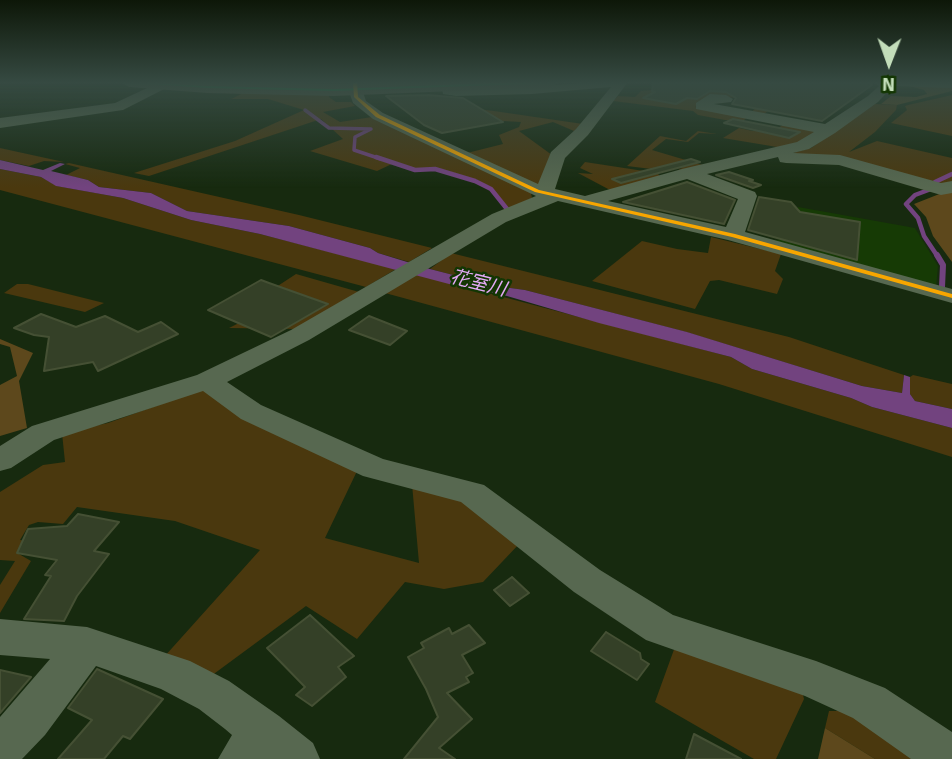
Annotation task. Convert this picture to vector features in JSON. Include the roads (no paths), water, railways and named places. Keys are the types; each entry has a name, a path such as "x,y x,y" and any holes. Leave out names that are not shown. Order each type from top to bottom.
{"street":[{"path":"0,123 45,117"},
{"path":"382,117 549,195 733,235 952,296"},
{"path":"549,195 557,156 594,117"},
{"path":"787,117 830,130"},
{"path":"584,202 688,173 803,146 847,117"},
{"path":"401,128 430,124"},
{"path":"759,157 840,160 941,189 952,187"},
{"path":"688,173 748,195 733,235"},
{"path":"0,460 43,433 207,381 300,335 439,251 499,218 549,195"},
{"path":"207,381 251,412 374,468 472,493 587,581 660,628 817,680 869,703 951,759"},
{"path":"0,637 87,645 175,675 214,695 267,750"},
{"path":"0,749 29,720 87,645"}],"water":[{"name":"花室川","path":"0,160 43,170 60,163 65,164 51,171 88,180 99,187 151,193 187,211 289,226 370,248 430,269 496,286 525,290 687,332 862,386 902,393 904,375 910,377 910,394 915,401 952,409 952,428 872,407 851,398 752,369 731,357 507,296 449,284 260,234 191,220 123,198 56,186 41,177 0,169"}],"waterway":[{"path":"315,117 329,128 371,129 355,137 354,150 381,159"},
{"path":"376,157 415,170 435,169 475,181 491,189 507,209"},
{"path":"935,182 952,174"},
{"path":"928,188 931,189 915,195 906,204 918,218 924,236 938,257"},
{"path":"937,255 943,265 942,287"}]}
